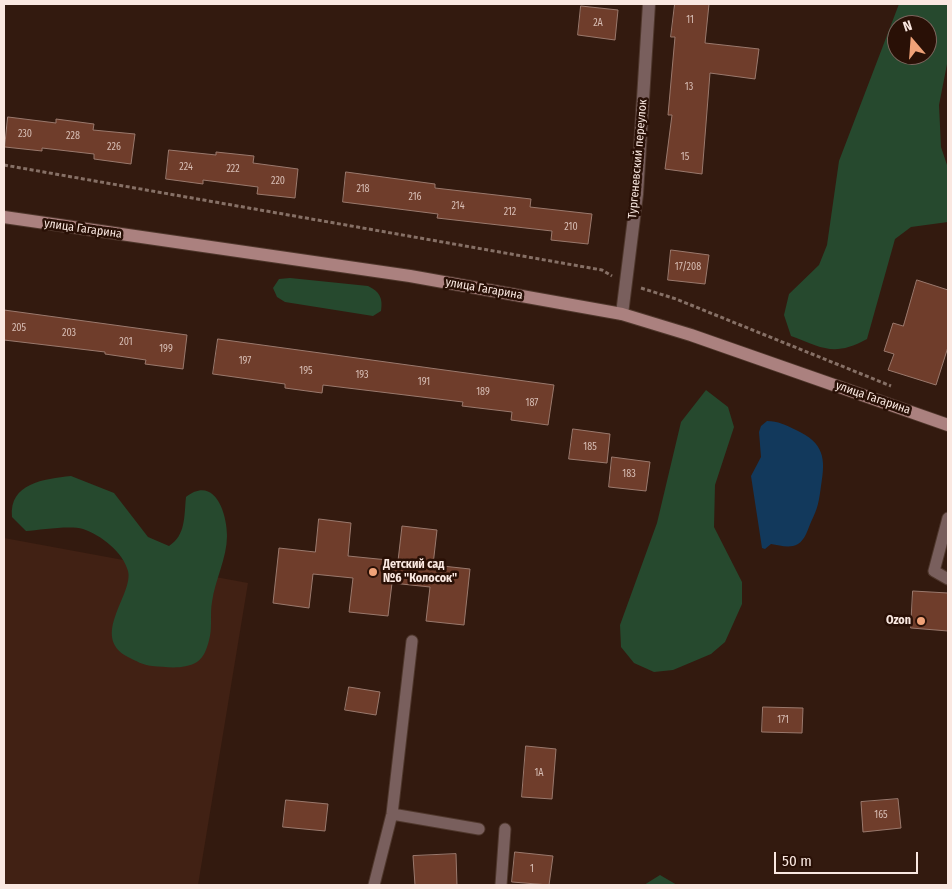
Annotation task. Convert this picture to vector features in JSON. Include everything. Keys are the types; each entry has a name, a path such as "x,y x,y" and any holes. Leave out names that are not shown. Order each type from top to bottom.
{"main road":[{"name":"улица Гагарина","path":"4,217 410,276 622,314 691,335 948,426"}],"street":[{"name":"Тургеневский переулок","path":"622,314 637,194 649,4"}],"lane":[{"path":"948,518 934,571 948,579"},
{"path":"374,885 392,814 412,641"},
{"path":"392,814 479,829"},
{"path":"501,885 505,829"}],"path":[{"path":"4,165 602,270 626,284 676,299 897,389"}],"shaded area":[{"path":"4,538 248,583 198,885 4,885"}],"green space":[{"path":"899,4 948,4 948,59 939,105 941,147 948,168 948,222 911,227 895,239 867,339 846,348 829,349 791,336 784,315 789,294 819,265 827,245 839,161 887,35 887,65 937,65 937,15 895,15"},
{"path":"290,278 368,286 380,296 382,302 381,311 373,316 285,302 277,297 273,288 279,279"},
{"path":"706,390 728,407 734,427 715,485 714,527 742,582 742,604 725,642 711,654 673,670 654,672 634,663 621,647 620,625 657,523 681,422"},
{"path":"71,476 114,493 148,537 169,546 175,542 181,531 186,497 196,491 204,490 211,493 217,499 225,517 227,536 223,561 212,602 211,632 207,647 200,660 192,665 181,667 149,665 128,657 117,649 112,638 112,627 128,580 128,571 121,557 104,540 83,529 63,528 26,531 12,517 16,497 22,490 40,481"},
{"path":"660,875 677,885 644,885"}],"water":[{"path":"767,421 785,425 812,440 821,452 823,476 818,504 803,540 791,546 771,544 765,549 762,548 751,476 761,457 759,432 761,426"}],"building":[{"path":"675,4 709,4 705,43 759,49 755,79 710,73 702,174 665,169 672,115 668,115 675,37 671,37"},
{"path":"581,6 618,10 615,40 578,35"},
{"path":"8,117 56,123 56,119 94,124 93,130 135,134 131,164 94,159 94,154 42,148 42,151 5,147"},
{"path":"169,150 216,155 216,152 254,156 253,163 298,169 295,198 257,194 258,187 203,180 203,184 166,179"},
{"path":"346,172 435,184 435,188 531,199 530,207 592,214 588,244 551,240 552,231 437,218 438,214 343,202"},
{"path":"671,250 709,255 705,284 668,280"},
{"path":"917,280 948,290 948,347 936,385 888,370 894,354 884,351 893,323 903,326"},
{"path":"4,310 187,335 183,369 145,364 146,360 105,354 105,352 4,340"},
{"path":"218,339 554,385 548,425 511,420 512,412 462,406 463,402 323,385 322,393 285,388 285,384 213,374"},
{"path":"573,429 610,434 607,463 569,459"},
{"path":"612,457 650,462 646,491 609,487"},
{"name":"Детский сад №6 \"Колосок\"","path":"319,519 351,523 348,556 398,561 402,526 437,530 433,565 470,569 464,625 426,621 430,587 392,583 388,616 349,612 353,578 313,574 309,608 273,603 279,548 315,552"},
{"path":"913,591 948,593 948,631 911,628"},
{"path":"349,687 380,692 376,715 345,710"},
{"path":"763,707 803,708 802,733 762,732"},
{"path":"526,746 556,749 552,799 522,797"},
{"path":"898,799 901,828 863,832 861,802"},
{"path":"286,800 328,804 325,831 283,827"},
{"path":"515,852 553,856 549,885 512,882"},
{"path":"456,854 457,885 415,885 413,856"}],"place":[{"name":"Детский сад №6 \"Колосок\"","path":"373,572"},
{"name":"Ozon","path":"921,621"}]}
